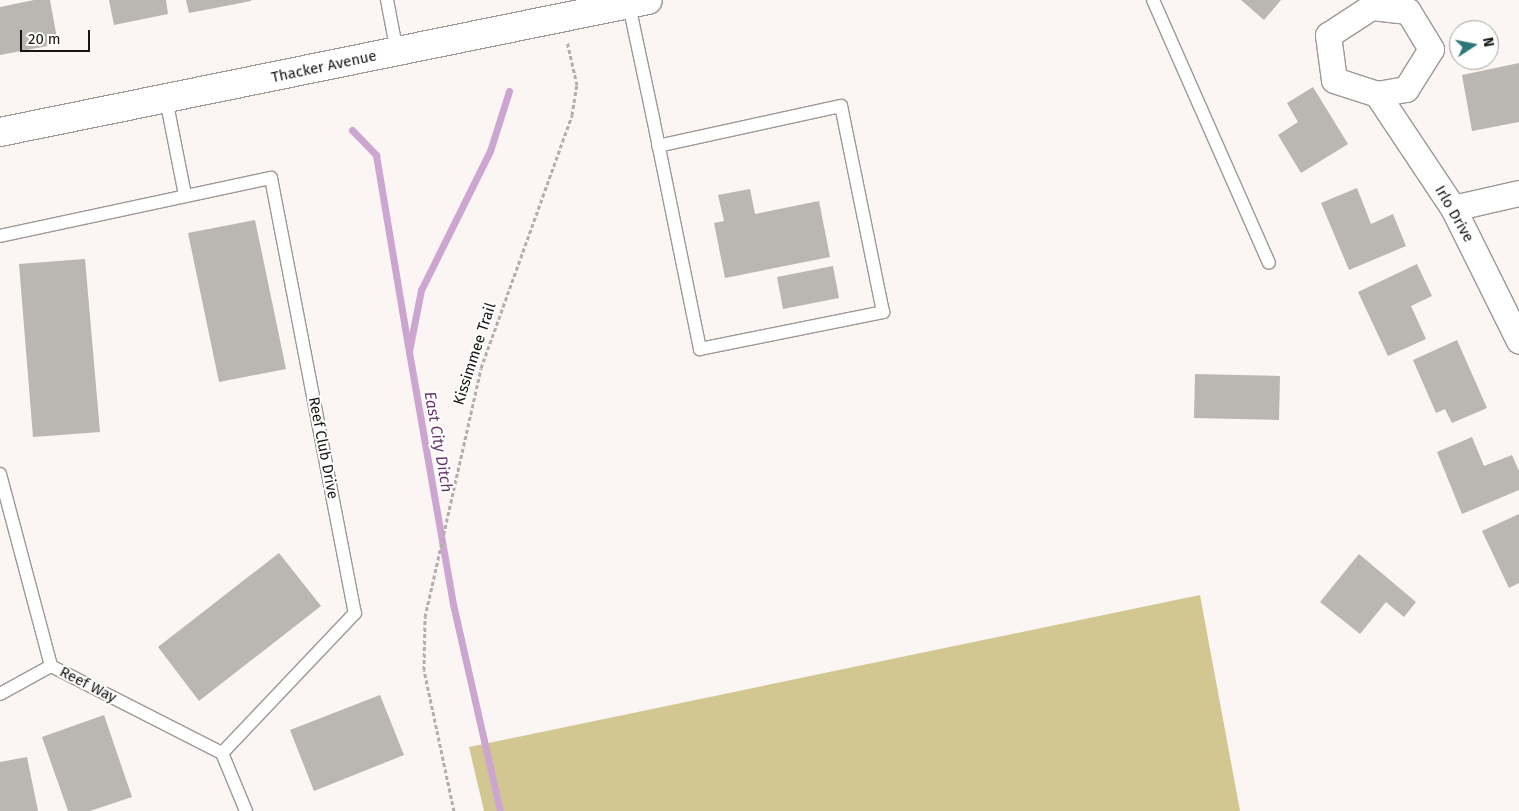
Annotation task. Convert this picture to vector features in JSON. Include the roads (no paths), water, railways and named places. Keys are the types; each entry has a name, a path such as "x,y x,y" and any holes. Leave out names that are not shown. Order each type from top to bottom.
{"street":[{"name":"Thacker Avenue","path":"0,132 639,2"},
{"name":"Irlo Drive","path":"1377,94 1453,208 1519,341"},
{"path":"1453,208 1519,194"}],"lane":[{"path":"387,0 396,52"},
{"path":"1153,0 1269,263"},
{"path":"639,2 658,146 700,349 883,312 841,106 658,146"},
{"path":"166,99 185,195"},
{"name":"Reef Club Drive","path":"0,236 271,178 355,613 222,754"},
{"name":"Reef Way","path":"0,474 51,666 222,754"},
{"path":"0,694 51,666"},
{"path":"222,754 246,811"}],"waterway":[{"name":"East City Ditch","path":"500,811 453,604 409,351 421,290 490,151 509,91"},
{"path":"352,130 376,155 408,347"}]}
